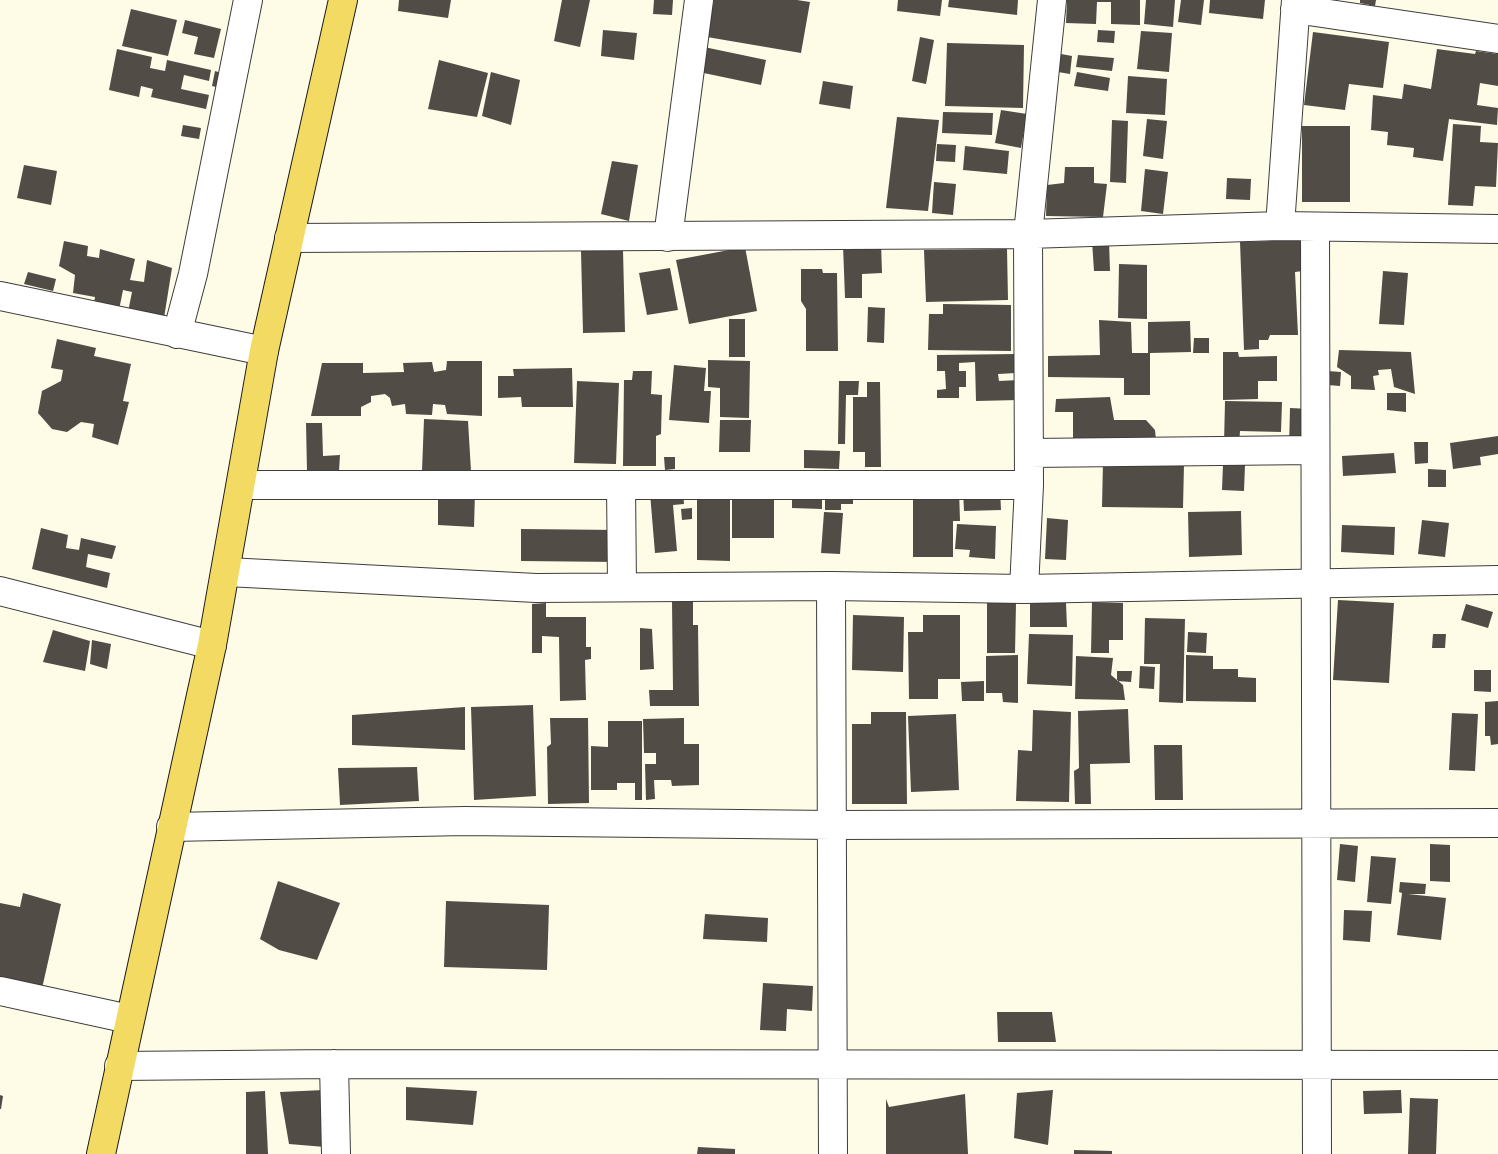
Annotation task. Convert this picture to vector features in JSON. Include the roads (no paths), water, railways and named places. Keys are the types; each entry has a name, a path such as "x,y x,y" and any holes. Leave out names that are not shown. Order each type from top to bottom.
{"main road":[{"path":"101,1154 227,572 240,485 264,351 342,0"}],"street":[{"path":"177,334 193,274 248,0"},
{"path":"668,237 700,0"},
{"path":"1024,589 1030,485 1028,234 1052,0"},
{"path":"1280,226 1295,5 1498,38"},
{"path":"289,238 1028,234 1280,226 1498,229"},
{"path":"1315,227 1317,1154"},
{"path":"0,296 264,351"},
{"path":"1029,453 1315,450"},
{"path":"240,485 1030,485"},
{"path":"621,485 622,587"},
{"path":"227,572 536,588 831,586 1024,589 1498,580"},
{"path":"831,586 833,1154"},
{"path":"0,591 212,644"},
{"path":"171,826 465,821 832,825 1498,823"},
{"path":"0,991 129,1019"},
{"path":"119,1066 334,1064 833,1066 1498,1065"},
{"path":"334,1064 336,1154"}]}
